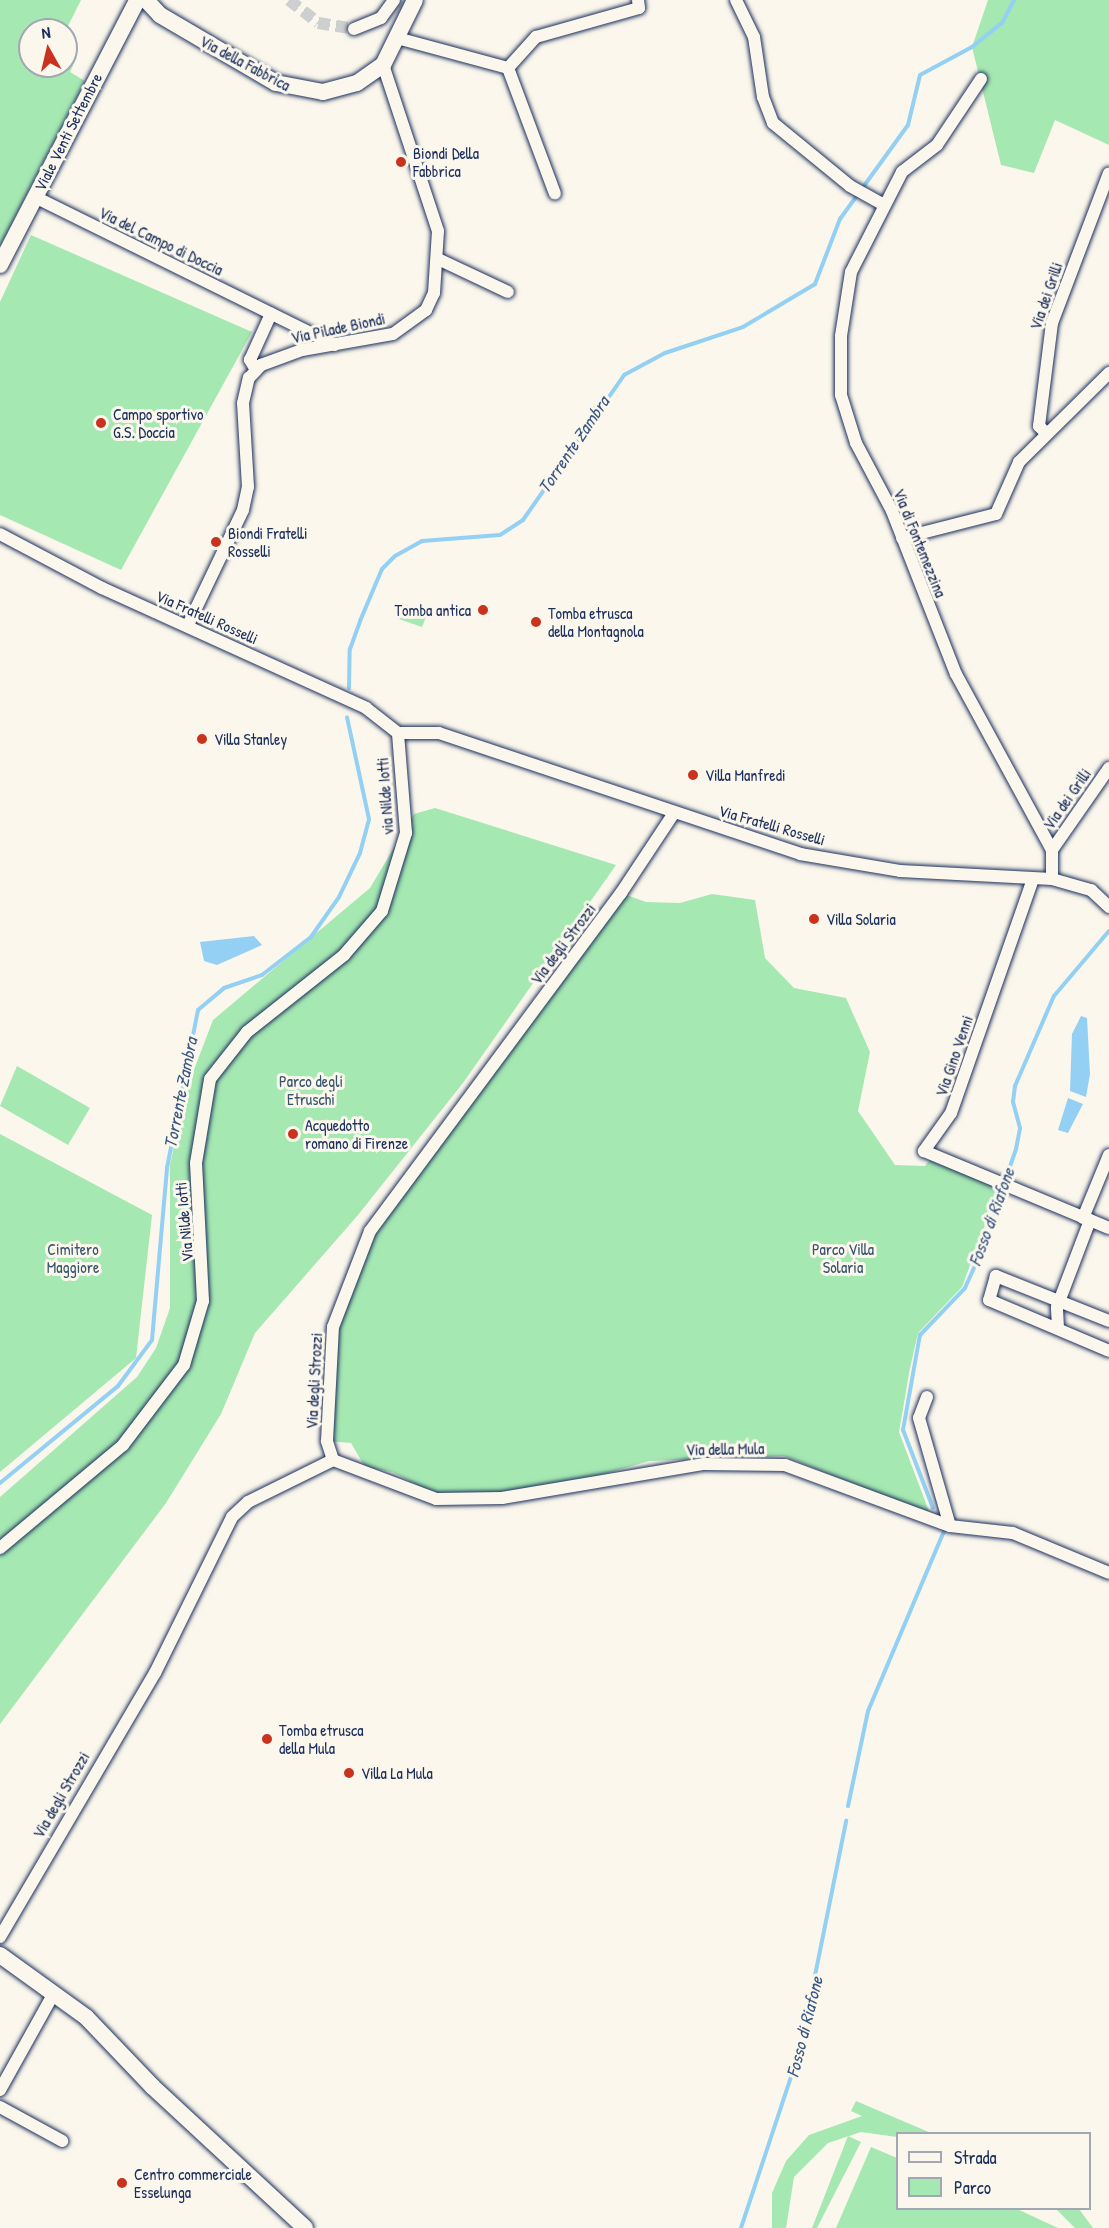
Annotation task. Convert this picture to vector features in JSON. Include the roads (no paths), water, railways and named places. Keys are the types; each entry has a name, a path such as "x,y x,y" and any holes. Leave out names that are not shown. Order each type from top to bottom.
{"street":[{"name":"Via della Fabbrica","path":"142,0 186,31 297,90 341,89 383,65"},
{"name":"Viale Venti Settembre","path":"0,265 142,0"},
{"path":"354,29 381,18 394,0"},
{"path":"383,65 415,0"},
{"path":"508,68 536,37 639,8 638,0"},
{"path":"736,0 754,37 766,113 850,186 882,204"},
{"path":"397,38 508,68"},
{"name":"Via Pilade Biondi","path":"256,370 280,357 393,334 414,320 434,292 440,260 438,231 383,65"},
{"path":"508,68 555,194"},
{"name":"Via di Fontemezzina","path":"981,79 937,145 902,172 882,204 852,272 841,336 841,395 868,472 902,538 956,674 1052,850 1052,879"},
{"name":"Via dei Grilli","path":"1046,433 1039,426 1052,322 1109,173"},
{"name":"Via del Campo di Doccia","path":"35,197 334,345"},
{"path":"440,260 508,292"},
{"path":"188,625 243,510 248,487 243,403 256,370 250,360 271,314"},
{"path":"902,538 996,514 1019,462 1109,373"},
{"name":"Via Fratelli Rosselli","path":"0,534 366,708 398,733 431,731 800,854 900,871 1052,879 1091,890 1109,907"},
{"name":"via Nilde Iotti","path":"398,733 406,813 402,855"},
{"name":"Via dei Grilli","path":"1052,850 1109,768"},
{"name":"Via degli Strozzi","path":"0,1937 154,1673 232,1516 248,1502 333,1460 327,1441 333,1327 370,1231 621,893 674,813"},
{"name":"Via Nilde Iotti","path":"0,1548 123,1445 180,1372 203,1301 196,1163 210,1079 247,1032 344,955 368,929 394,884 402,855"},
{"name":"Via Gino Venni","path":"1033,879 951,1113 924,1151 1109,1228"},
{"path":"1058,1328 1060,1300 1109,1155"},
{"path":"1109,1321 996,1275 989,1300 1109,1351"},
{"path":"927,1398 919,1418 950,1526"},
{"name":"Via della Mula","path":"333,1460 436,1499 501,1498 704,1464 785,1465 950,1526 1013,1533 1109,1573"},
{"path":"0,1955 92,2022 162,2095 305,2228"},
{"path":"0,2090 54,1993"},
{"path":"0,2107 62,2141"}],"water":[{"path":"254,936 262,945 217,965 204,961 200,942"},
{"path":"1081,1016 1087,1018 1090,1074 1086,1097 1070,1091 1072,1034"},
{"path":"1068,1098 1083,1104 1068,1133 1058,1130"}],"waterway":[{"name":"Torrente Zambra","path":"349,688 350,649 382,569 395,556 422,541 500,535 523,520 624,375 665,353 743,327 815,284 840,219 908,125 920,75 972,47 1002,23 1014,0"},
{"name":"Torrente Zambra","path":"0,1483 118,1386 152,1340 167,1168 198,1010 224,988 262,975 311,937 339,897 360,853 369,819 347,717"},
{"name":"Fosso di Riafone","path":"933,1508 903,1430 920,1335 965,1288 979,1256 1016,1149 1020,1128 1013,1102 1015,1086 1054,996 1109,931"},
{"name":"Fosso di Riafone","path":"848,1806 868,1711 945,1529"},
{"name":"Fosso di Riafone","path":"741,2228 800,2050 846,1821"}],"tunnel":[{"path":"289,0 318,23 354,29"}],"place":[{"name":"Biondi Della Fabbrica","path":"401,162"},
{"name":"Campo sportivo G.S. Doccia","path":"101,423"},
{"name":"Biondi Fratelli Rosselli","path":"216,542"},
{"name":"Tomba antica","path":"483,610"},
{"name":"Tomba etrusca della Montagnola","path":"536,622"},
{"name":"Villa Stanley","path":"202,739"},
{"name":"Villa Manfredi","path":"693,775"},
{"name":"Villa Solaria","path":"814,919"},
{"name":"Acquedotto romano di Firenze","path":"293,1134"},
{"name":"Tomba etrusca della Mula","path":"267,1739"},
{"name":"Villa La Mula","path":"349,1773"},
{"name":"Centro commerciale Esselunga","path":"122,2183"}],"park label":[{"name":"Parco degli Etruschi","path":"311,1090"},
{"name":"Cimitero Maggiore","path":"73,1258"},
{"name":"Parco Villa Solaria","path":"843,1258"}]}
